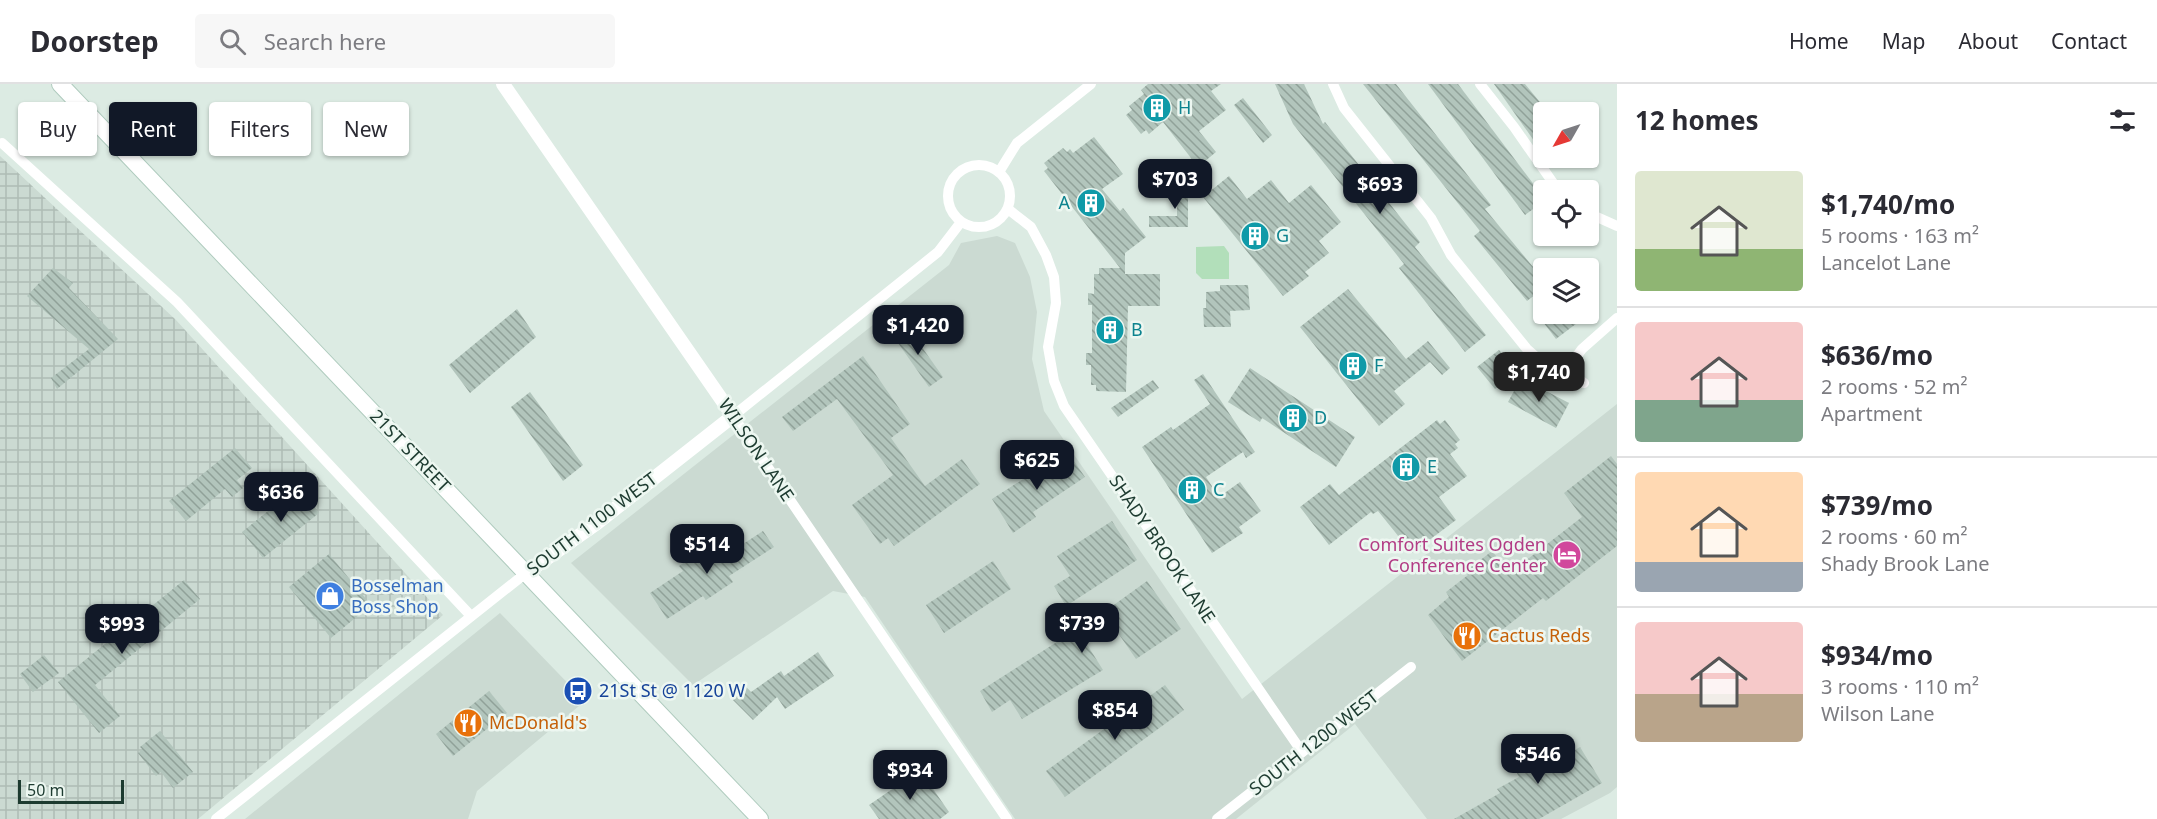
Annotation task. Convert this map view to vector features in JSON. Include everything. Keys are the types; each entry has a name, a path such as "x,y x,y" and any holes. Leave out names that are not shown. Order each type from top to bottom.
{"main road":[{"name":"21ST STREET","path":"60,84 760,819"}],"street":[{"name":"WILSON LANE","path":"503,84 733,416 1007,819"},
{"path":"999,172 1017,143 1091,84"},
{"path":"1333,84 1344,108 1431,218 1451,255 1527,349 1544,364 1566,371 1584,383"},
{"path":"1480,84 1551,180"},
{"path":"2,143 177,302 471,616"},
{"path":"983,165 999,172 1009,186 1008,208 1002,218 992,225 981,228 971,227 961,222 951,209 948,199 948,192 954,177 973,166 983,165"},
{"name":"SHADY BROOK LANE","path":"1008,208 1031,227 1046,255 1054,277 1056,303 1048,347 1054,381 1064,406 1302,752"},
{"path":"1599,218 1617,226"},
{"name":"SOUTH 1100 WEST","path":"216,819 526,573 597,523 938,252 961,222"},
{"path":"1566,371 1582,349 1617,318"},
{"name":"SOUTH 1200 WEST","path":"1217,819 1411,667"}],"shaded area":[{"path":"0,156 176,320 443,615 198,819 0,819"},
{"path":"997,236 1015,243 1030,277 1037,312 1032,359 1044,411 1242,699 1617,404 1617,787 1561,819 1427,819 1355,724 1236,819 1015,819 865,597 833,591 693,685 571,563 949,265 961,243"},
{"path":"500,613 585,701 477,791 468,819 245,819"}],"green space":[{"path":"1224,246 1229,253 1229,279 1202,279 1196,273 1196,247"}],"building":[{"path":"1148,84 1221,84 1211,91 1226,110 1199,131 1216,152 1198,167 1163,122 1149,134 1146,130 1141,134 1126,115 1132,110 1129,106 1144,94 1141,90"},
{"path":"1275,84 1304,84 1323,124 1325,122 1420,242 1415,247 1486,335 1465,352 1399,268 1404,264 1293,124"},
{"path":"1363,84 1396,84 1491,205 1485,209 1533,267 1533,296 1527,301 1474,236 1480,231"},
{"path":"1428,84 1458,84 1533,183 1533,209 1525,215"},
{"path":"1494,84 1525,84 1540,102 1533,102 1533,139"},
{"path":"1243,98 1272,135 1263,143 1234,105"},
{"path":"1094,137 1123,174 1102,189 1120,211 1123,208 1146,237 1125,253 1125,274 1160,274 1160,306 1128,306 1126,392 1096,391 1096,385 1091,385 1091,365 1086,365 1086,353 1092,353 1092,305 1088,305 1088,293 1094,294 1094,274 1099,274 1099,268 1120,268 1044,171 1048,168 1044,163 1063,148 1067,152 1070,149 1073,153"},
{"path":"1229,176 1247,199 1271,180 1289,203 1311,185 1341,222 1319,241 1329,253 1305,272 1309,276 1283,296 1203,197"},
{"path":"1177,180 1188,180 1188,227 1149,227 1149,216 1177,216"},
{"path":"53,268 73,283 69,288 118,339 57,389 51,378 89,349 27,296"},
{"path":"1220,285 1248,285 1250,310 1230,311 1231,327 1204,327 1203,308 1206,308 1206,292 1220,291"},
{"path":"1348,289 1406,359 1428,341 1450,368 1442,375 1430,362 1394,391 1405,404 1379,426 1300,327"},
{"path":"517,309 536,337 470,393 449,365"},
{"path":"1545,324 1576,324 1556,339"},
{"path":"907,326 943,377 929,387 893,336"},
{"path":"1499,350 1517,372 1495,389 1477,367"},
{"path":"863,356 910,424 891,438 925,486 962,459 980,484 894,546 888,538 880,544 852,505 893,475 837,399 793,431 782,417"},
{"name":"D","path":"1250,368 1355,437 1336,467 1262,418 1260,422 1228,402"},
{"path":"1203,374 1255,452 1246,458 1243,452 1206,477 1219,497 1240,482 1261,511 1239,527 1243,533 1212,553 1142,447 1171,427 1173,430 1210,404 1194,380"},
{"path":"1521,378 1569,403 1556,428 1508,402"},
{"path":"1153,380 1159,388 1118,417 1111,408"},
{"path":"530,392 583,465 563,481 511,407"},
{"path":"1437,420 1440,424 1445,420 1460,440 1455,444 1458,448 1450,454 1467,476 1439,497 1456,520 1412,553 1378,511 1373,514 1371,512 1329,545 1300,507 1330,484 1339,495"},
{"path":"235,448 252,468 237,480 243,488 232,497 225,489 186,521 169,501"},
{"path":"1067,451 1085,477 1033,512 1036,517 1013,533 992,499"},
{"name":"Comfort Suites Ogden Conference Center","path":"1611,456 1617,464 1617,546 1546,601 1543,598 1462,661 1428,615 1449,597 1446,592 1468,575 1465,572 1492,551 1510,573 1582,517 1564,493"},
{"path":"298,487 319,513 263,558 242,532"},
{"path":"1112,521 1137,560 1066,606 1054,586 1070,576 1057,556"},
{"path":"763,531 774,547 729,576 733,582 706,600 703,596 667,619 650,593 683,571 679,566 707,547 717,561"},
{"name":"Bosselman Boss Shop","path":"329,554 371,605 331,638 289,587"},
{"path":"993,561 1011,589 944,633 926,605"},
{"path":"184,580 200,599 95,685 120,716 99,733 58,682"},
{"path":"1147,581 1181,629 1136,659 1109,620 1083,638 1103,670 1022,719 1010,700 992,712 980,691 1104,612"},
{"path":"818,652 834,676 785,709 777,697 753,720 733,700 746,687 751,692 781,671 784,676"},
{"path":"44,655 59,673 33,692 20,674"},
{"path":"1165,685 1184,710 1065,797 1046,771"},
{"path":"489,691 507,713 453,756 436,734"},
{"path":"160,731 193,772 173,788 161,772 156,776 138,753 142,749 140,747"},
{"path":"1525,736 1541,764 1563,752 1565,756 1580,747 1602,783 1539,819 1454,819 1500,793 1497,789 1519,777 1503,748"},
{"path":"920,770 949,812 940,819 879,819 869,805"}],"place":[{"name":"H","path":"1157,108"},
{"name":"A","path":"1091,203"},
{"name":"G","path":"1255,236"},
{"name":"B","path":"1110,330"},
{"name":"F","path":"1353,366"},
{"name":"D","path":"1293,418"},
{"name":"E","path":"1406,467"},
{"name":"C","path":"1192,490"},
{"name":"Comfort Suites Ogden Conference Center","path":"1567,555"},
{"name":"Bosselman Boss Shop","path":"330,596"},
{"name":"Cactus Reds","path":"1467,636"},
{"name":"21St St @ 1120 W","path":"578,691"},
{"name":"McDonald's","path":"468,723"}]}
